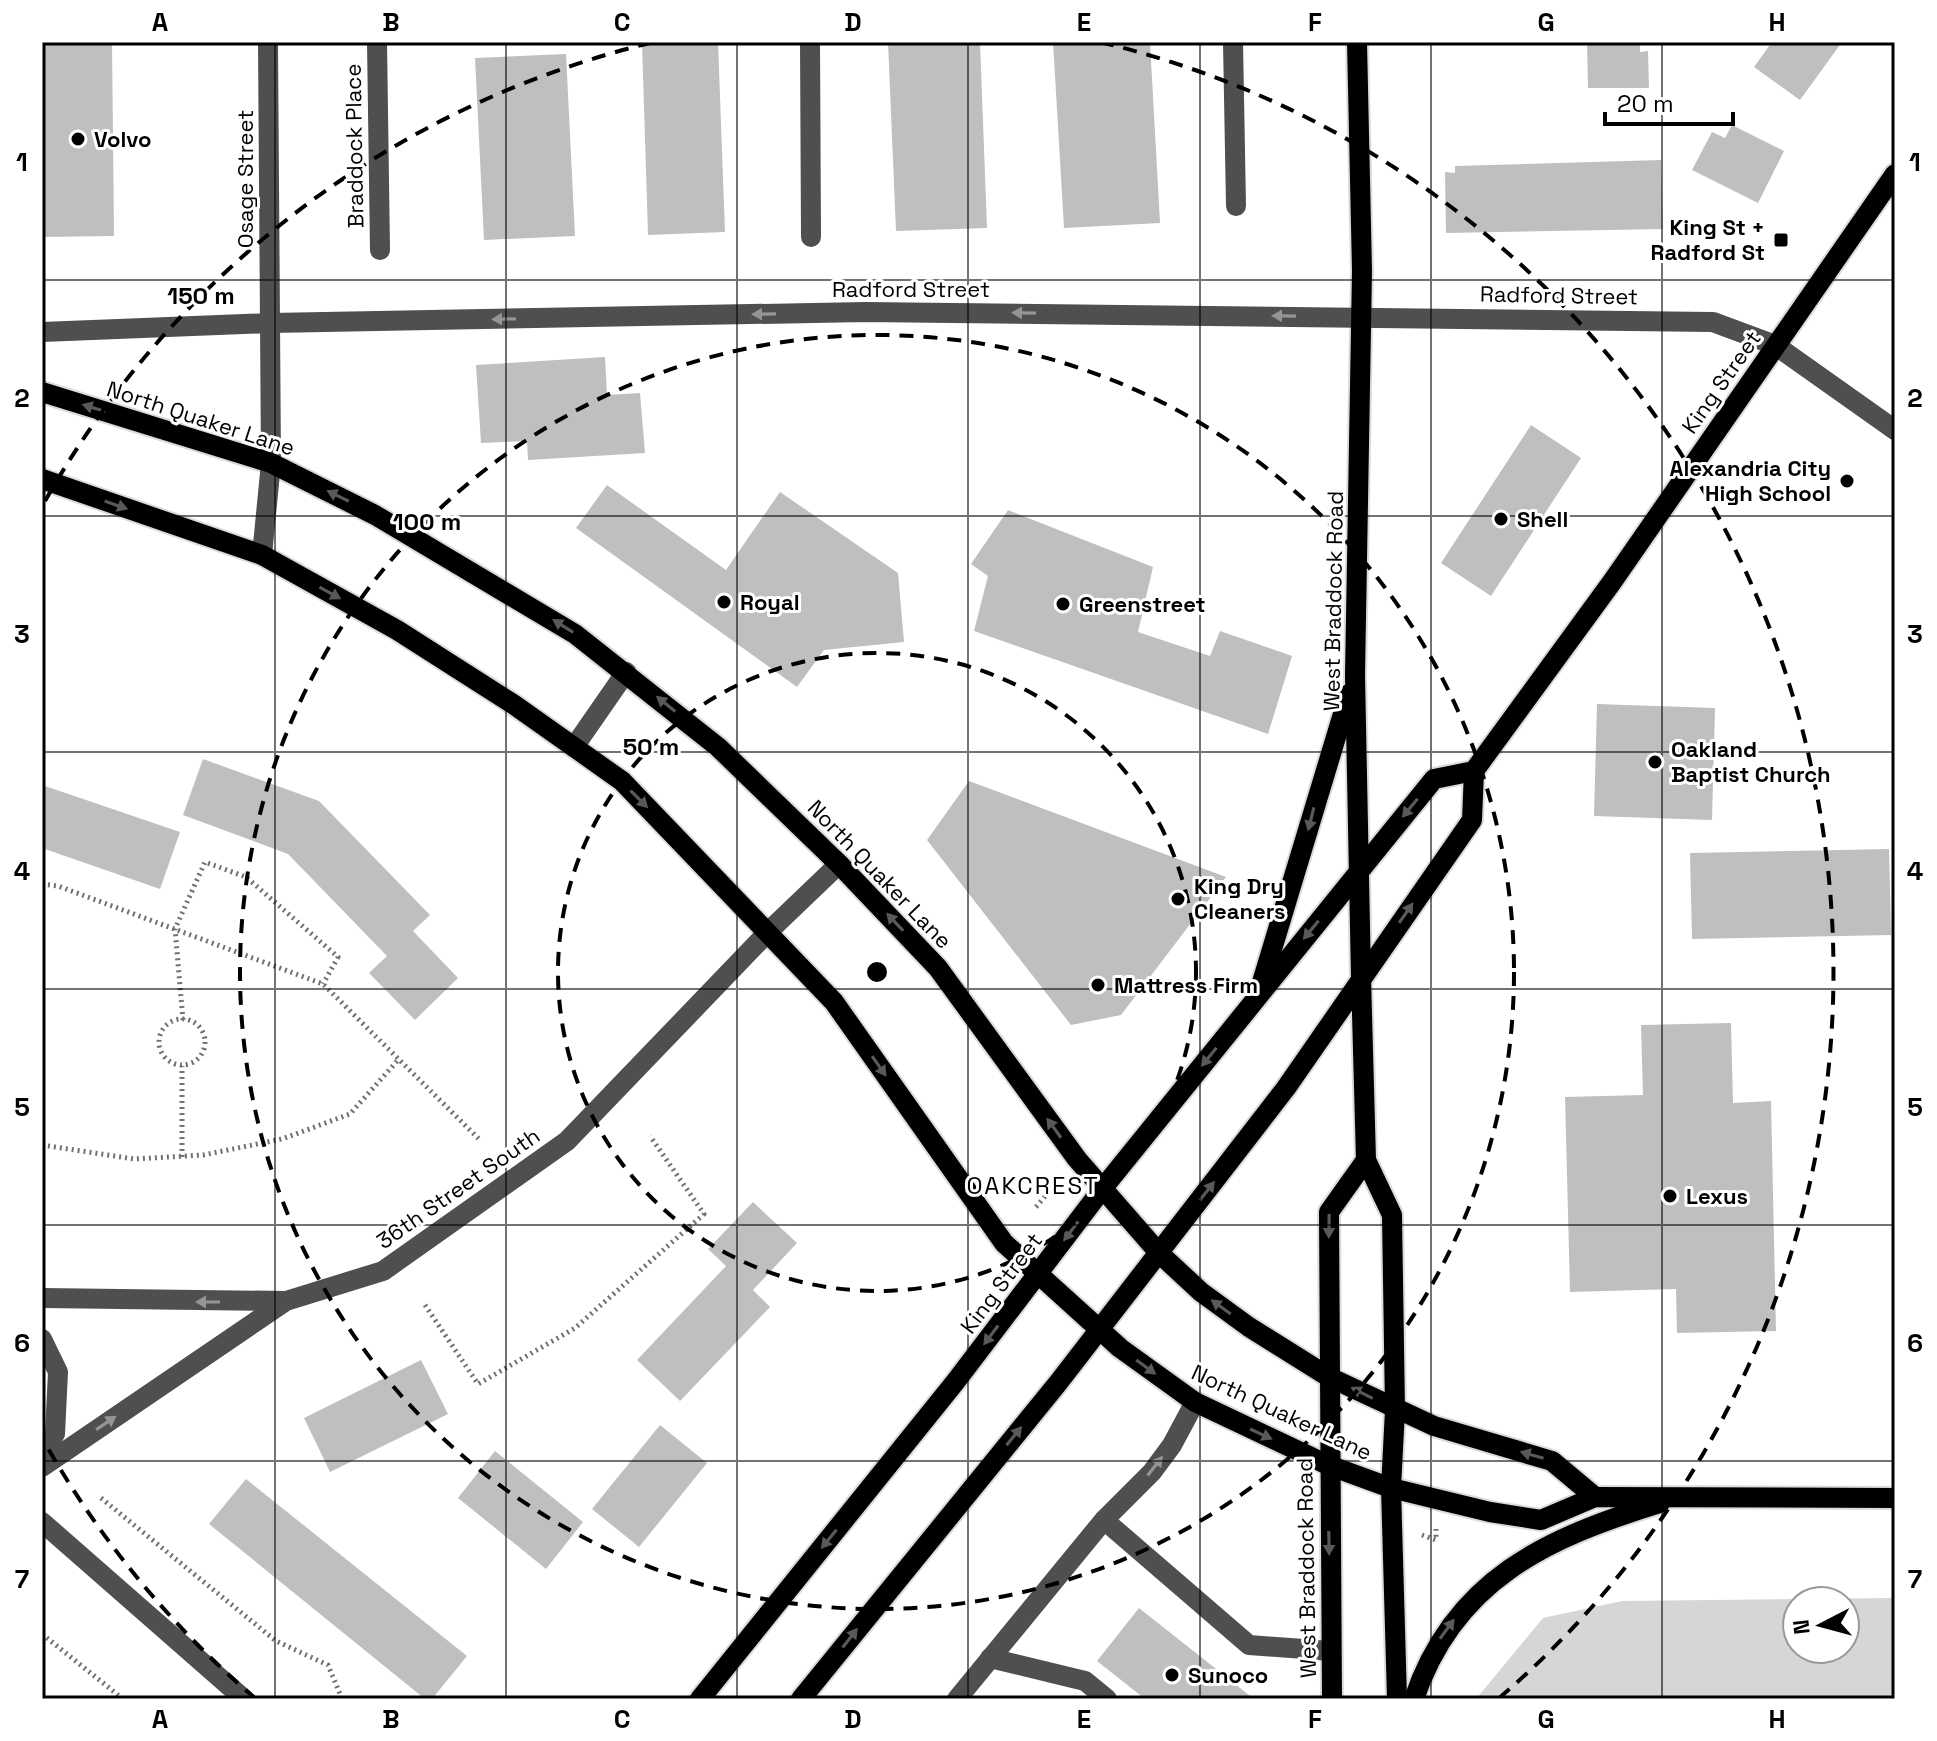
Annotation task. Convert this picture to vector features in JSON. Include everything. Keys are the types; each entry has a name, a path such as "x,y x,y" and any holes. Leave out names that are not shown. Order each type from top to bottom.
{"main road":[{"name":"West Braddock Road","path":"1357,42 1362,316 1355,675 1361,977 1366,1160 1392,1215 1395,1410 1391,1488 1397,1699"},
{"name":"King Street","path":"700,1699 1039,1274 1103,1188 1434,779 1474,771 1612,582 1895,174"},
{"name":"North Quaker Lane","path":"42,392 271,463 375,515 488,579 575,634 718,747 839,864 938,968 1077,1159 1159,1253 1201,1292 1249,1327 1329,1377 1395,1410 1552,1461 1595,1497"},
{"name":"North Quaker Lane","path":"42,479 262,555 397,630 622,781 834,1002 991,1227 1099,1330 1195,1402 1328,1465 1391,1488 1490,1512 1541,1520 1595,1497 1895,1498"},
{"path":"1258,996 1355,675"},
{"path":"801,1699 1099,1330 1286,1088 1472,820 1474,771"},
{"name":"West Braddock Road","path":"1332,1699 1328,1465 1329,1212 1366,1160"},
{"path":"1414,1699 1438,1641 1474,1597 1500,1575 1563,1538 1679,1497"}],"street":[{"name":"Osage Street","path":"262,555 271,463 268,42"},
{"name":"Braddock Place","path":"377,42 380,250"},
{"path":"810,42 811,237"},
{"path":"1233,42 1236,206"},
{"name":"Radford Street","path":"42,332 271,323 865,312 1713,322 1775,345 1895,430"},
{"path":"574,747 626,672"},
{"name":"36th Street South","path":"42,1467 286,1301 383,1271 567,1141 769,931 839,864"},
{"path":"42,1298 286,1301"},
{"path":"42,1339 58,1372 55,1434 42,1452"},
{"path":"957,1699 1104,1520 1152,1472 1172,1445 1195,1402"},
{"path":"1104,1520 1249,1645 1331,1651"},
{"path":"42,1522 244,1699"},
{"path":"990,1658 1085,1681 1107,1699"}],"path":[{"path":"183,1020 175,929 205,862 246,877 338,957 323,984"},
{"path":"42,884 58,886 323,984 480,1140"},
{"path":"183,1020 197,1025 205,1047 197,1060 182,1065 168,1061 159,1043 163,1029 183,1020"},
{"path":"42,1145 134,1159 182,1157 282,1139 350,1114 399,1059"},
{"path":"182,1065 182,1157"},
{"path":"425,1305 478,1384 575,1328 704,1214 650,1136"},
{"path":"1036,1207 1054,1186"},
{"path":"101,1498 276,1641 328,1665 342,1699"},
{"path":"1421,1535 1436,1540"},
{"path":"42,1634 123,1699"}],"shaded area":[{"path":"1861,1598 1895,1598 1895,1699 1476,1699 1543,1618 1622,1601 1781,1599 1781,1665 1861,1665"}],"building":[{"name":"Volvo","path":"42,42 112,42 114,236 42,237"},
{"path":"642,42 718,42 725,232 648,235"},
{"path":"888,42 980,42 987,228 896,231"},
{"path":"1053,42 1150,42 1160,223 1064,228"},
{"path":"1587,42 1640,42 1640,52 1648,51 1649,88 1588,88"},
{"path":"1772,42 1842,42 1800,100 1754,67"},
{"path":"566,54 575,236 484,240 475,58"},
{"path":"1732,125 1784,151 1758,203 1692,170 1712,132 1725,138"},
{"path":"1661,160 1663,229 1446,233 1445,172 1455,173 1455,166"},
{"path":"605,357 607,395 640,393 645,453 528,460 527,441 481,443 476,365"},
{"path":"1531,425 1581,458 1491,596 1441,563"},
{"path":"607,485 726,570 780,492 898,573 904,642 824,650 797,687 576,528"},
{"name":"Greenstreet","path":"1008,510 1153,567 1138,632 1210,656 1220,631 1292,656 1268,734 974,631 988,576 971,564"},
{"name":"Oakland Baptist Church","path":"1597,704 1715,708 1712,820 1594,816"},
{"path":"203,759 319,801 430,915 413,931 458,978 415,1020 369,973 387,956 288,854 183,815"},
{"path":"969,781 1226,877 1121,1015 1071,1025 927,840"},
{"path":"42,785 180,832 160,889 42,848"},
{"path":"1889,849 1891,935 1692,939 1690,853"},
{"name":"Lexus","path":"1731,1023 1733,1103 1771,1101 1776,1331 1677,1333 1676,1289 1570,1292 1565,1097 1643,1095 1641,1025"},
{"path":"753,1202 797,1243 753,1290 770,1307 680,1401 637,1360 726,1266 708,1249"},
{"path":"421,1360 448,1414 330,1472 304,1418"},
{"path":"660,1425 707,1463 639,1547 592,1509"},
{"path":"495,1451 583,1522 546,1569 458,1498"},
{"path":"246,1479 467,1656 432,1699 425,1699 209,1524"},
{"path":"1139,1608 1254,1699 1145,1699 1097,1661"}],"place":[{"name":"Volvo","path":"78,139"},
{"name":"King St + Radford St","path":"1781,240"},
{"name":"Alexandria City High School","path":"1847,481"},
{"name":"Shell","path":"1501,519"},
{"name":"Royal","path":"724,602"},
{"name":"Greenstreet","path":"1063,604"},
{"name":"Oakland Baptist Church","path":"1655,762"},
{"name":"King Dry Cleaners","path":"1178,899"},
{"name":"Mattress Firm","path":"1098,985"},
{"name":"Lexus","path":"1670,1196"},
{"name":"Sunoco","path":"1172,1675"}],"district":[{"name":"OAKCREST","path":"1033,1186"}]}
